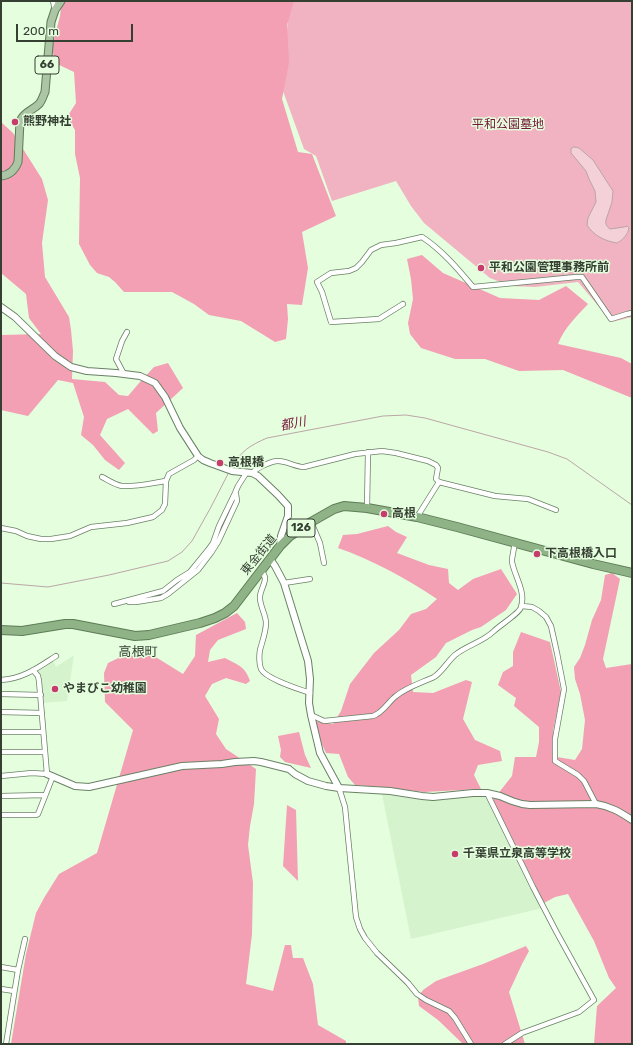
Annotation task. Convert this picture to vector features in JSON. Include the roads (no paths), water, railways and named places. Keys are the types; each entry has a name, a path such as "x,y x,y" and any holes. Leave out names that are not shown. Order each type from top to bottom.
{"highway":[{"name":"東金街道","path":"1,630 22,631 73,624 135,636 149,635 200,623 225,613 234,606 280,546 290,536 334,509 344,506 367,508 417,517 515,542 631,575"}],"main road":[{"name":"66","path":"1,176 10,174 18,162 20,121 23,116 39,104 45,92 51,22 54,10 61,1"}],"street":[{"path":"53,1 54,10"},
{"path":"403,304 380,319 331,322 322,292 317,282 331,274 349,271 356,268 371,250 382,245 422,237 433,244 474,287 576,276 582,277 611,318 632,314"},
{"path":"1,307 15,317 55,356 71,367 87,371 140,376 155,383 165,397 180,428 198,456 203,460 232,471 250,473 258,476 278,494 288,506 288,516 281,536 280,546"},
{"path":"124,374 116,359 122,340 127,332"},
{"path":"114,604 161,598 198,570 218,542 237,501 236,493 238,486 250,473 260,467 278,461 304,467 368,452 382,451 396,453 428,461 436,465 438,468 436,479 439,482 495,496 528,499 556,510"},
{"path":"367,508 368,452"},
{"path":"1,528 16,531 27,536 50,539 70,536 91,527 127,523 153,517 162,510 165,504 166,481 169,474 194,460 198,456"},
{"path":"102,477 121,486 166,481"},
{"path":"417,517 439,482"},
{"path":"311,522 320,543 324,563"},
{"path":"311,715 324,721 373,716 378,714 396,696 435,676 460,651 491,634 519,611 522,606 522,597 512,560 515,542"},
{"path":"270,559 284,583 308,661 311,715 320,753 339,788 345,807 356,917 360,928 365,938 377,953 408,983 417,994 449,1011 471,1044"},
{"path":"261,571 264,573 266,578 260,597 266,624 259,652 260,668 263,672 277,680 310,693"},
{"path":"284,583 310,579"},
{"path":"522,606 532,607 546,617 551,626 557,653 564,689 555,740 555,761 578,775 584,781 596,804"},
{"path":"1,680 20,677 56,656"},
{"path":"1,816 38,814 50,775 45,752 39,682 38,676 33,670"},
{"path":"1,694 41,696"},
{"path":"1,712 42,713"},
{"path":"1,732 44,732"},
{"path":"1,752 45,752"},
{"path":"1,776 32,773 50,775 75,786 89,787 182,766 254,761 289,769 308,781 326,786 390,791 433,797 487,793 500,796 517,803 530,805 605,805 620,811 632,820"},
{"path":"487,793 536,894 594,1000 579,1012 522,1033 505,1044"},
{"path":"1,796 45,795"},
{"path":"6,1044 14,991 25,939"},
{"path":"1,968 18,970"},
{"path":"1,989 14,991"}],"waterway":[{"name":"都川","path":"232,468 246,449 267,438 383,416 406,415 425,418 548,452 567,459 632,505"},
{"name":"都川","path":"1,583 48,587 168,561 182,552 192,541 229,472"}],"place":[{"name":"熊野神社","path":"15,122"},
{"name":"平和公園管理事務所前","path":"481,268"},
{"name":"高根橋","path":"220,463"},
{"name":"高根","path":"384,514"},
{"name":"下高根橋入口","path":"537,554"},
{"name":"やまびこ幼稚園","path":"55,689"},
{"name":"千葉県立泉高等学校","path":"455,854"}],"district":[{"name":"高根町","path":"138,652"}],"park label":[{"name":"平和公園墓地","path":"508,125"}]}
